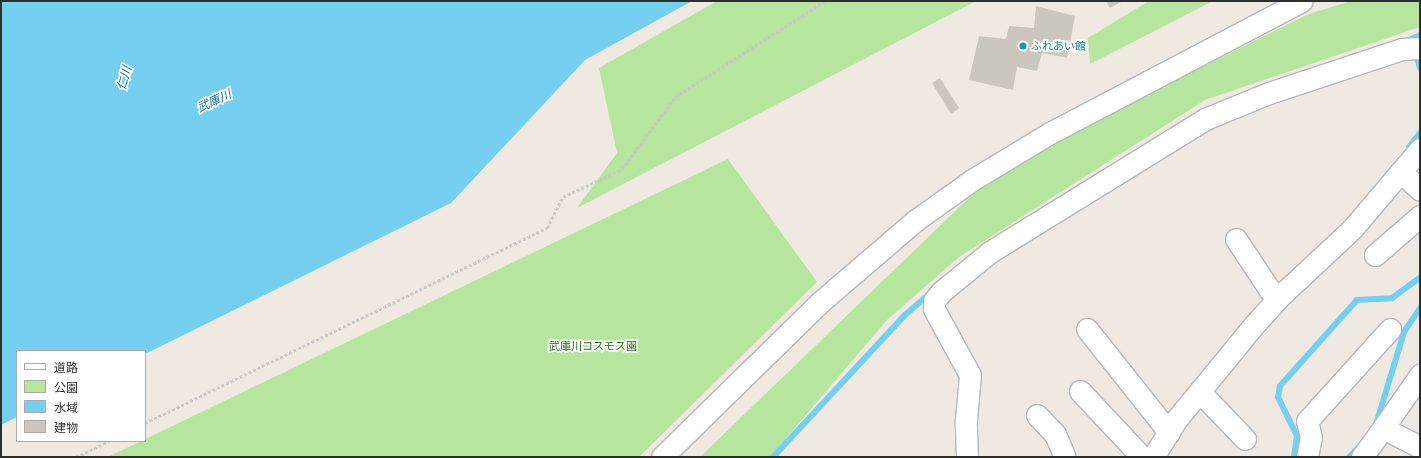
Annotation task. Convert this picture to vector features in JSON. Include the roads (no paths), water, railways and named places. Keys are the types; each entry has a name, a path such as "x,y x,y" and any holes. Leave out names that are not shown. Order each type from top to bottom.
{"street":[{"path":"662,457 818,304 916,220 972,180 1050,133 1301,1"},
{"path":"967,457 966,420 970,374 934,309 934,301 941,292 990,252 1210,116 1277,90 1402,49 1418,48"},
{"path":"1080,391 1145,456 1164,428 1200,392 1274,294 1352,229 1420,149"},
{"path":"1401,172 1420,190"},
{"path":"1375,254 1420,216"},
{"path":"1236,239 1274,294"},
{"path":"1087,329 1164,428"},
{"path":"1307,457 1311,437 1307,421 1390,329"},
{"path":"1362,457 1420,375"},
{"path":"1200,392 1245,439"},
{"path":"1037,415 1055,434 1065,457"},
{"path":"1383,428 1420,447"}],"water":[{"path":"1,1 692,1 585,60 451,203 146,354 146,350 16,350 16,418 1,425"}],"waterway":[{"path":"1409,40 1420,35"},
{"path":"1419,52 1417,57 1420,68"},
{"path":"1409,147 1420,133"},
{"path":"1294,457 1297,436 1278,397 1280,386 1357,300 1392,298 1420,278"},
{"path":"773,457 905,315 929,294"},
{"path":"1377,421 1404,332 1420,308"},
{"path":"1349,457 1358,448"}],"place":[{"name":"ふれあい館","path":"1023,46"}],"water label":[{"name":"仁川","path":"124,78"},
{"name":"武庫川","path":"214,101"}],"park label":[{"name":"武庫川コスモス園","path":"593,346"}]}
